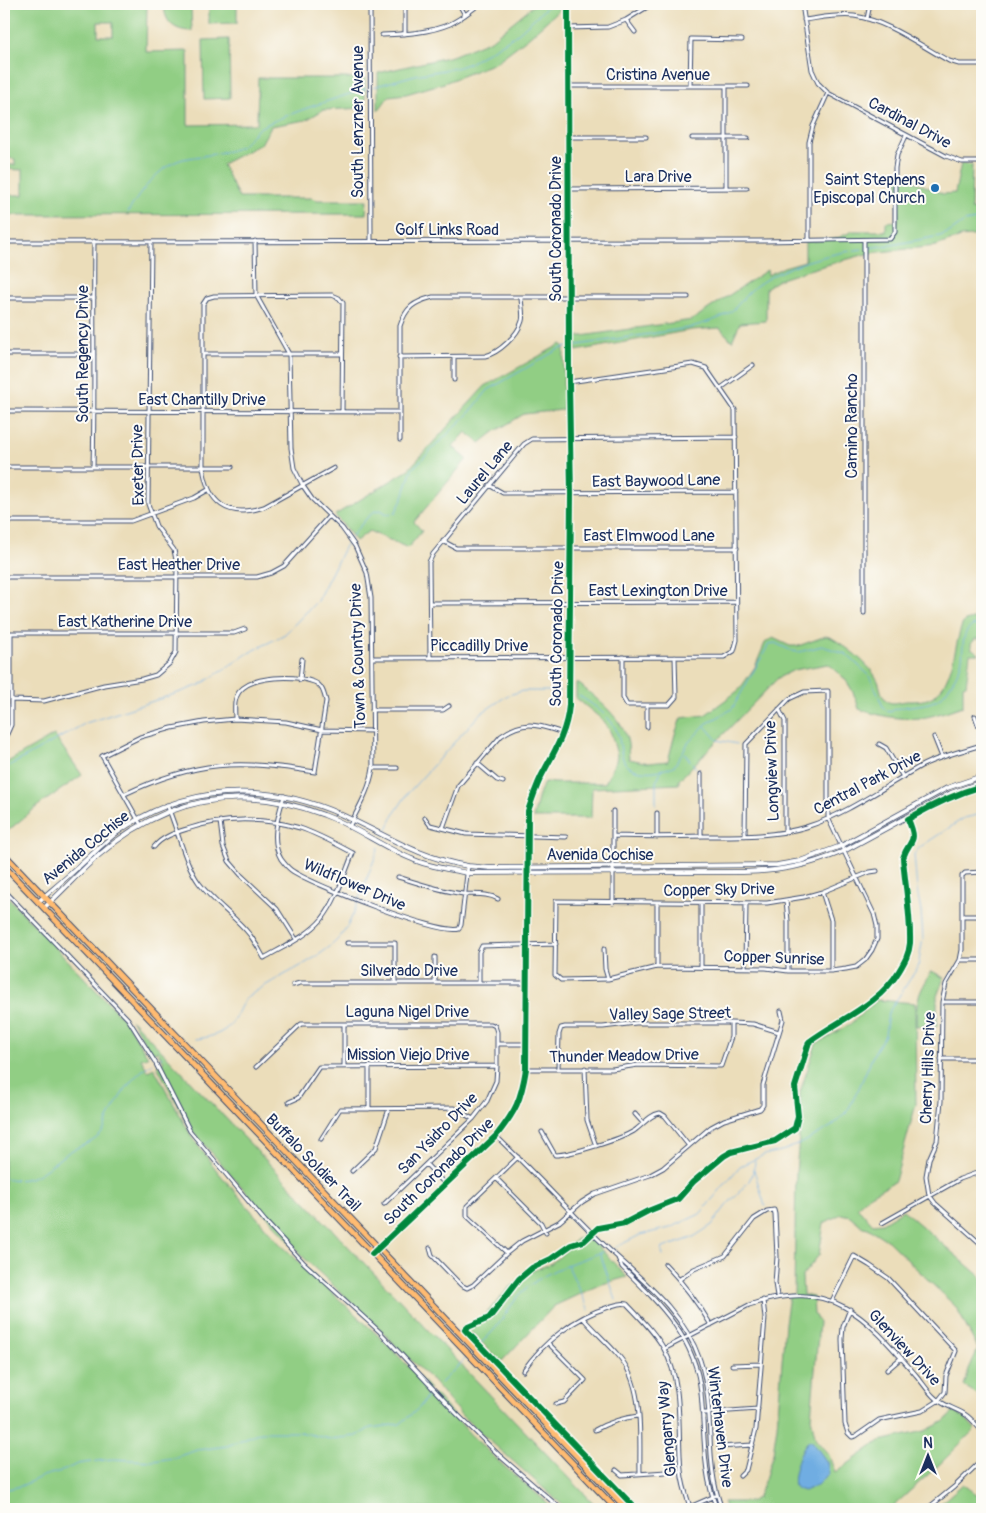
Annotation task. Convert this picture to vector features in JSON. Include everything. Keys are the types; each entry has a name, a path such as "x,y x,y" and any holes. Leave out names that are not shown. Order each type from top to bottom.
{"main road":[{"name":"Buffalo Soldier Trail","path":"4,854 627,1509"},
{"name":"Buffalo Soldier Trail","path":"4,866 616,1509"}],"street":[{"name":"South Lenzner Avenue","path":"370,4 371,241"},
{"path":"405,4 405,34"},
{"path":"459,4 465,15"},
{"path":"382,35 432,30 450,24 480,4"},
{"name":"South Coronado Drive","path":"372,1254 496,1136 513,1115 522,1092 526,1069 528,811 535,791 564,733 569,705 571,494 569,439 568,4"},
{"path":"568,28 608,27 626,20 652,4"},
{"path":"802,4 814,77 828,93 813,126 809,142 809,240"},
{"path":"867,19 870,4"},
{"path":"804,20 839,16 854,16 867,19 889,28 949,61 959,64 982,64"},
{"path":"626,20 635,32"},
{"path":"690,86 691,39 742,40"},
{"name":"Cristina Avenue","path":"569,86 748,86"},
{"path":"726,86 726,188"},
{"name":"Cardinal Drive","path":"828,93 906,136 955,160 982,162"},
{"name":"Golf Links Road","path":"4,242 890,239 894,232 894,168 897,155 906,136"},
{"path":"569,137 646,137"},
{"path":"692,138 748,138"},
{"name":"Lara Drive","path":"569,189 747,188"},
{"name":"Camino Rancho","path":"864,240 864,613"},
{"name":"South Regency Drive","path":"93,466 96,383 94,354 94,241"},
{"name":"Town & Country Drive","path":"255,241 256,295 289,354 291,448 294,468 312,499 342,528 354,546 367,574 371,598 373,768 367,791 349,827"},
{"name":"Exeter Drive","path":"12,700 44,701 104,685 156,676 170,664 176,652 175,577 177,565 174,550 156,526 148,504 150,242"},
{"path":"334,468 264,508 252,511 233,510 215,500 208,490 203,467 203,304 207,298 214,296 332,295 339,298 343,303 342,412"},
{"path":"400,440 398,356 400,326 403,315 418,301 433,297 688,297"},
{"path":"4,298 94,298"},
{"path":"398,356 454,357 492,355 501,349 523,320 521,298"},
{"path":"4,354 94,354"},
{"path":"204,354 342,354"},
{"path":"454,357 454,380"},
{"path":"569,382 693,364 706,368 735,410 736,602"},
{"path":"721,388 753,365"},
{"name":"East Chantilly Drive","path":"4,411 400,412"},
{"name":"Laurel Lane","path":"430,658 430,562 433,554 524,444 532,440 736,438"},
{"path":"4,466 232,467"},
{"name":"East Baywood Lane","path":"490,485 503,493 736,492"},
{"path":"4,521 131,521 194,498 208,490"},
{"name":"East Heather Drive","path":"4,576 257,577 271,573 284,566 329,516"},
{"name":"East Elmwood Lane","path":"443,541 456,548 737,548"},
{"name":"Piccadilly Drive","path":"373,658 724,657 734,651 737,640 736,602"},
{"name":"East Lexington Drive","path":"430,603 736,602"},
{"name":"East Katherine Drive","path":"4,633 234,633 245,629"},
{"path":"7,734 11,725 12,700 11,633"},
{"path":"624,657 623,698 627,705 669,705 676,698 675,657"},
{"path":"300,680 302,659"},
{"path":"125,794 168,776 212,765 248,764 315,772 326,701 323,690 314,682 272,678 254,681 238,693 235,700 235,719"},
{"path":"744,836 746,744 779,709 796,695 804,692 828,691 828,818"},
{"path":"647,727 648,705"},
{"path":"372,710 443,710 449,706"},
{"name":"Longview Drive","path":"779,709 785,721 785,832"},
{"path":"975,716 982,736"},
{"path":"141,825 102,756 140,737 172,728 235,719 286,722 322,730 373,731"},
{"path":"443,828 458,786 501,736 517,726 525,725 541,726 564,733"},
{"path":"934,737 942,757"},
{"path":"879,744 886,748 903,777"},
{"name":"Central Park Drive","path":"613,836 744,836 785,832 828,818 922,766 942,757 982,745"},
{"path":"477,763 497,780 503,782"},
{"path":"373,768 397,768"},
{"path":"701,774 701,836"},
{"name":"Avenida Cochise","path":"38,902 115,835 138,819 167,805 209,794 236,792 284,795 316,804 422,855 449,863 468,866 777,865 800,860 841,846 947,788 982,776"},
{"name":"Avenida Cochise","path":"44,908 98,856 119,839 141,825 170,811 210,800 236,797 282,802 325,815 413,860 467,873 772,871 800,867 844,851 951,793 982,782"},
{"name":"Wildflower Drive","path":"284,795 275,838 277,850 282,860 290,869 337,891 408,920 454,931 459,930 461,925 464,894"},
{"path":"154,847 159,840 178,832 200,824 249,820 278,823 301,829 353,853 337,891 322,919 311,929 264,958 249,934 214,901 198,882 189,863 178,832 167,805"},
{"path":"613,811 613,902"},
{"path":"657,813 657,837"},
{"path":"425,818 430,825 466,834 566,837"},
{"name":"Copper Sunrise","path":"556,944 555,975 561,980 608,979 657,967 745,967 788,971 846,970 860,963 872,950 877,938 877,926 874,914 828,818"},
{"path":"220,821 223,846 229,861 277,909 296,939"},
{"path":"464,894 468,866"},
{"name":"Copper Sky Drive","path":"556,944 556,901 746,903 786,900 822,892 877,871"},
{"name":"Cherry Hills Drive","path":"929,1195 926,1176 929,1159 937,1141 941,1101 942,1002 946,984 960,960 962,950 962,876 965,873 982,872"},
{"path":"398,877 430,888 464,894 491,895 498,899"},
{"path":"4,890 128,1019 155,1062 190,1131 265,1221 303,1262 380,1332 493,1450 561,1509"},
{"path":"822,892 831,920 831,971"},
{"path":"786,900 788,971"},
{"path":"657,903 657,967"},
{"path":"700,968 701,903"},
{"path":"745,967 746,903"},
{"path":"962,916 982,916"},
{"path":"347,943 395,943 395,982"},
{"path":"479,982 479,952 482,946 556,944"},
{"path":"604,949 605,969 608,979"},
{"path":"435,956 435,982"},
{"path":"960,960 982,960"},
{"name":"Silverado Drive","path":"292,985 300,983 395,982 526,983"},
{"path":"942,1002 982,1002"},
{"path":"430,1248 432,1255 461,1286 467,1288 473,1285 506,1253 522,1241 545,1232 595,1194 650,1175 663,1168 711,1127 724,1120 760,1109 763,1105 763,1085 783,1020 781,1011"},
{"name":"Valley Sage Street","path":"558,1068 560,1028 565,1027 603,1027 636,1023 732,1023 753,1024 779,1032"},
{"name":"Thunder Meadow Drive","path":"526,1069 612,1069 638,1065 721,1066 731,1036 732,1023"},
{"name":"Laguna Nigel Drive","path":"256,1067 301,1024 491,1024 495,1026 498,1044"},
{"path":"344,1024 344,1066"},
{"path":"498,1044 526,1044"},
{"name":"San Ysidro Drive","path":"384,1204 480,1111 492,1092 496,1081 498,1044"},
{"path":"941,1059 982,1059"},
{"path":"369,1066 369,1109"},
{"name":"Mission Viejo Drive","path":"289,1102 298,1098 318,1067 497,1066"},
{"path":"585,1068 587,1120 596,1146"},
{"path":"321,1139 340,1109 454,1108 473,1119"},
{"path":"352,1171 376,1148 389,1109"},
{"path":"542,1132 555,1155 561,1155 596,1146 633,1131 654,1114 660,1113 665,1116 689,1146"},
{"path":"635,1114 643,1123"},
{"name":"Winterhaven Drive","path":"496,1136 618,1258 626,1263 665,1302 690,1337 703,1370 708,1413 711,1471 722,1509"},
{"path":"506,1253 468,1216 466,1210 467,1206 518,1158"},
{"path":"426,1164 446,1184"},
{"path":"882,1223 929,1195 960,1179 982,1171"},
{"path":"496,1178 541,1223 545,1232"},
{"path":"929,1195 935,1203 982,1245"},
{"path":"680,1279 694,1269 725,1256 754,1219 767,1211 774,1210 777,1257 775,1283 777,1296"},
{"path":"832,1301 854,1256 888,1278 956,1351 946,1376 945,1392 932,1406 922,1411 879,1420 852,1437 848,1434 845,1424 842,1339 843,1327 850,1309"},
{"name":"Winterhaven Drive","path":"618,1258 622,1267 667,1312 685,1339 697,1371 705,1464 712,1498 717,1509"},
{"path":"665,1264 680,1279 711,1325"},
{"name":"Glenview Drive","path":"664,1349 749,1305 763,1300 777,1296 803,1296 832,1301 850,1309 873,1327 938,1401 967,1415 982,1432"},
{"path":"740,1476 746,1470 753,1445 758,1408 764,1318 763,1300"},
{"name":"Glengarry Way","path":"583,1318 602,1309 625,1302 649,1328 664,1349 673,1372 677,1394 681,1471 690,1508"},
{"path":"523,1371 548,1343 583,1318 618,1355 627,1368 634,1385 638,1416 640,1474"},
{"path":"548,1343 585,1380 564,1402 556,1404"},
{"path":"887,1370 901,1358"},
{"path":"732,1366 761,1364"},
{"path":"702,1413 758,1408"},
{"path":"595,1430 608,1422 638,1416"},
{"path":"720,1447 753,1445"},
{"path":"927,1509 954,1487 982,1460"},
{"path":"616,1470 622,1475 681,1471"},
{"path":"685,1509 717,1496"}],"green space":[{"path":"4,4 147,4 146,52 188,51 188,125 257,124 258,78 365,78 365,108 323,110 306,120 271,126 261,144 222,164 239,198 367,200 366,214 4,215 4,195 23,195 23,170 4,169 4,165 15,165 15,159 4,158","holes":["98,22 113,22 113,36 98,36"]},
{"path":"535,4 559,4 559,10 529,37 495,63 444,83 406,94 389,96 378,111 378,73 452,56 491,40"},
{"path":"190,5 192,31 176,28 166,17 164,6"},
{"path":"237,6 237,23 209,24 209,7"},
{"path":"229,39 230,98 204,99 203,40"},
{"path":"961,163 972,165 971,209 982,212 982,235 961,237 936,246 870,253 778,280 766,288 766,321 740,323 732,341 720,328 691,330 576,351 575,337 692,320 767,270 768,275 784,267 805,261 805,242 835,239 853,231 886,231 886,222 898,221 898,174 943,194 955,193"},
{"path":"561,344 564,346 563,410 524,414 480,443 466,432 453,447 467,459 414,522 422,531 408,548 369,531 356,541 335,515 407,471 485,386"},
{"path":"973,619 982,621 982,641 976,638 971,644 971,648 979,654 970,654 966,685 963,686 963,706 921,718 897,718 882,715 859,709 848,684 828,664 794,670 778,678 679,780 679,784 592,788 591,818 533,818 544,782 605,783 616,761 617,755 611,733 604,721 576,698 577,682 619,722 627,739 629,759 649,763 668,761 681,718 705,715 739,690 755,667 765,643 773,638 790,646 798,646 826,636 832,638 851,651 869,668 877,679 883,696 888,702 919,701 930,698 938,693 944,685 952,665 962,625 965,621"},
{"path":"54,735 82,775 39,805 4,834 4,764"},
{"path":"4,893 127,1023 148,1057 141,1059 148,1071 154,1068 193,1139 218,1172 279,1243 385,1342 430,1389 425,1393 430,1398 435,1394 470,1434 506,1468 555,1509 4,1509"},
{"path":"932,971 944,978 937,996 937,1026 916,1026 919,997"},
{"path":"877,1000 915,1003 916,1104 895,1181 870,1195 857,1207 873,1224 882,1223 903,1210 982,1278 982,1397 964,1386 978,1349 956,1307 888,1241 868,1228 863,1227 850,1216 841,1214 824,1223 819,1255 802,1276 803,1295 813,1297 814,1314 819,1322 811,1418 816,1440 829,1455 835,1473 880,1441 925,1431 943,1422 954,1412 965,1418 975,1429 890,1509 726,1509 723,1502 750,1502 758,1497 773,1453 777,1426 785,1323 789,1295 794,1295 796,1173 800,1125 800,1092 816,1044 850,1024"},
{"path":"131,1019 599,1509 567,1509 462,1416 431,1379 306,1260 190,1128 157,1066 164,1062 157,1051 151,1054"},
{"path":"587,1234 627,1277 599,1285 554,1306 501,1362 468,1329 483,1317 508,1289 534,1270 550,1264 575,1240"},
{"path":"963,1484 982,1498 982,1509 944,1509 940,1504"}],"water":[{"path":"809,1441 812,1441 827,1462 829,1473 817,1485 804,1491 798,1489 793,1481 800,1455"}],"waterway":[{"path":"373,87 415,75 456,68 470,63 516,35 550,4"},
{"path":"128,212 153,178 179,160 235,149 244,144 263,126 301,110 367,88"},
{"path":"866,248 940,236 950,232 964,222 982,219"},
{"path":"571,346 689,328 719,318 730,312 753,288 793,266 821,257 862,249"},
{"path":"4,769 86,723 200,685 247,654 285,634 317,601 345,546 355,532 375,511 381,510 387,514 395,513 402,500 412,469 471,411 488,390 559,349 567,347"},
{"path":"579,696 597,708 615,727 623,759 627,765 639,771 663,770 675,765 688,743 706,724 732,709 769,644 775,643 792,651 799,652 822,646 846,654 870,676 884,709 890,712 904,707 927,704 940,697 946,691 960,667 966,632 974,625 982,629"},
{"path":"386,831 394,814 408,793 480,714 508,695 523,691 560,691"},
{"path":"705,726 717,740 737,744"},
{"path":"684,753 696,768"},
{"path":"656,805 656,782 662,769"},
{"path":"616,1247 640,1235 670,1228 700,1214 740,1166 764,1155 785,1150 806,1141 832,1126 847,1112 874,1053 885,1035 888,1013 918,967 923,938 914,854 920,847 964,818 982,814"},
{"path":"359,899 379,847"},
{"path":"196,1039 208,1037 224,1030 233,1022 248,997 328,948 347,927 358,902"},
{"path":"156,1061 162,1057"},
{"path":"4,1178 25,1179 40,1174 69,1152 98,1137 126,1088 138,1074 153,1063"},
{"path":"755,1161 754,1170 765,1206"},
{"path":"663,1256 663,1248 692,1238 712,1225 726,1206 749,1181 754,1170"},
{"path":"477,1347 496,1328 516,1299 529,1286 555,1270 602,1252"},
{"path":"600,1253 616,1300"},
{"path":"567,1264 589,1310"},
{"path":"441,1383 467,1357"},
{"path":"4,1490 21,1486 77,1464 112,1459 153,1461 173,1458 197,1450 227,1446 260,1432 300,1432 330,1439 357,1436 370,1428 400,1424 420,1407 428,1394"}],"cycle path":[{"path":"372,1254 496,1136 517,1105 526,1069 528,811 539,780 557,747 568,714 569,705 571,494 568,4"},
{"path":"636,1509 465,1330 489,1318 519,1279 532,1268 551,1259 571,1245 584,1241 598,1228 625,1223 678,1199 693,1182 731,1152 775,1141 795,1128 798,1116 795,1087 809,1042 858,1011 881,993 891,983 908,954 910,922 903,858 913,837 908,819 944,800 982,786"}],"place":[{"name":"Saint Stephens Episcopal Church","path":"935,188"}]}
